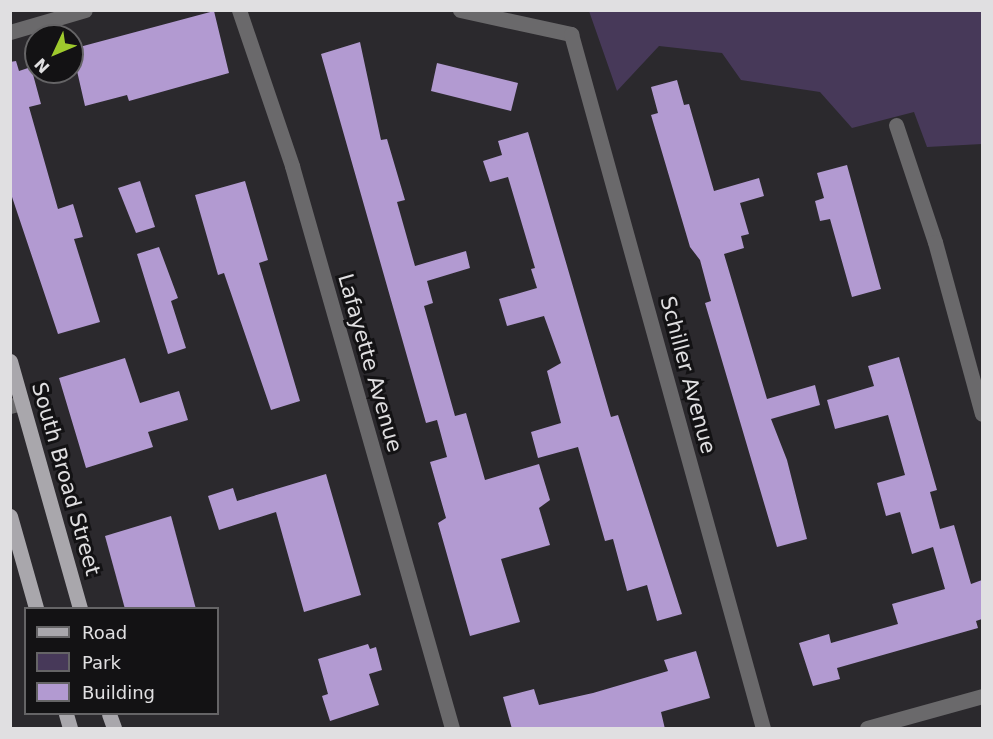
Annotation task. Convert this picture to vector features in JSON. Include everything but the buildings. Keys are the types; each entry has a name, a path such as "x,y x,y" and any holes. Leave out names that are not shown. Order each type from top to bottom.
{"main road":[{"name":"South Broad Street","path":"10,361 16,404 79,607"},
{"path":"10,516 35,607"}],"street":[{"path":"10,32 85,10"},
{"name":"Lafayette Avenue","path":"239,10 292,166 452,729"},
{"name":"Schiller Avenue","path":"460,10 571,34 763,729"},
{"path":"896,125 935,242 982,414"},
{"path":"867,729 982,696"}],"green space":[{"path":"589,11 982,11 982,144 927,147 914,112 852,128 820,92 741,80 722,53 659,46 617,91"}]}
